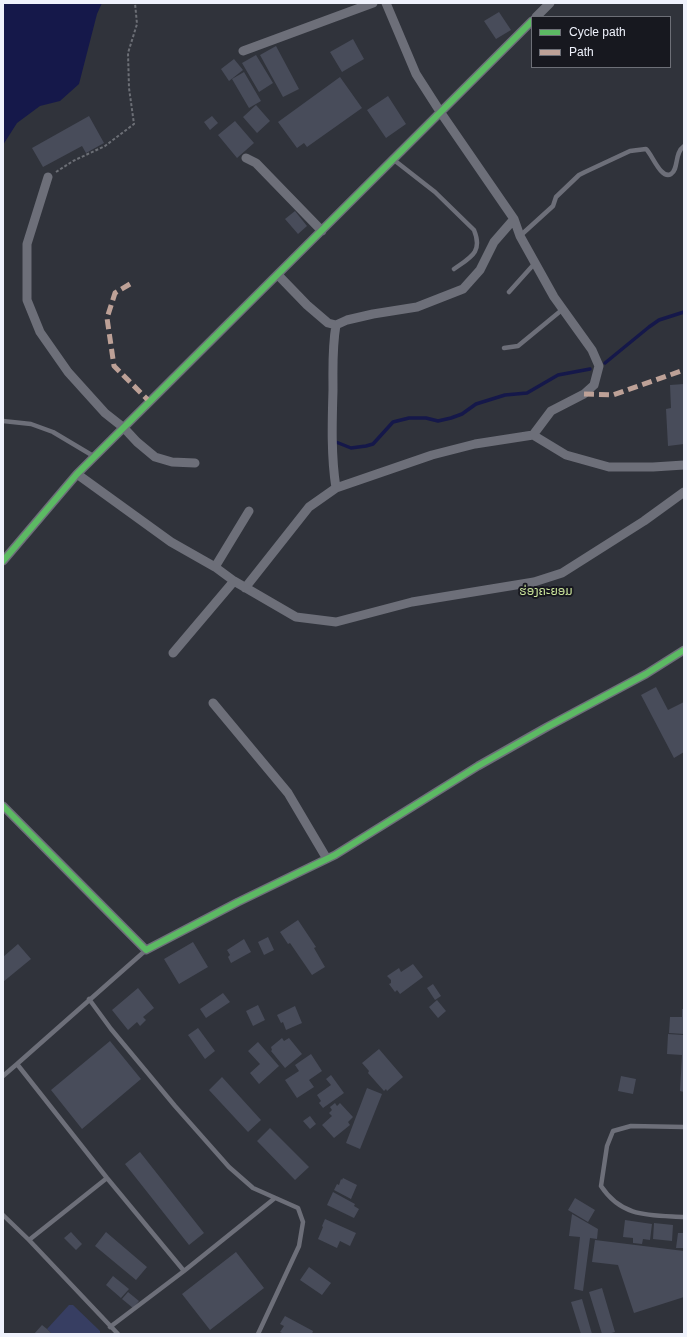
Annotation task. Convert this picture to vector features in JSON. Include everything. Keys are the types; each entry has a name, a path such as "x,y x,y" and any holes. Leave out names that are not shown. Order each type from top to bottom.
{"street":[{"path":"242,51 373,3"},
{"path":"397,3 387,6 416,74 514,219 520,236 554,297 592,350 599,366 594,385 584,394 551,411 533,435"},
{"path":"537,16 550,3"},
{"path":"3,561 77,474 531,22"},
{"path":"246,158 256,163 322,231"},
{"path":"48,177 27,244 27,300 40,332 68,372 105,413 124,428 137,442 155,457 172,462 195,463"},
{"path":"278,275 307,305 328,323 336,325 347,320 373,314 417,307 463,289 480,270 494,242 514,219"},
{"path":"336,325 333,346 332,417 333,469 336,488"},
{"path":"245,588 309,507 336,488 432,455 474,444 533,435 566,455 609,466 653,467 684,465"},
{"path":"77,474 171,542 214,567 245,588 296,617 336,622 412,602 534,582 562,572 644,521 684,492"},
{"path":"214,567 249,510"},
{"path":"172,653 234,581"},
{"path":"3,806 146,950 238,902 335,855 478,766 646,674 684,650"},
{"path":"213,703 288,793 327,859"}],"lane":[{"path":"520,236 553,206 556,198 579,175 630,151 646,149 663,174 668,175 672,173 678,152 684,146"},
{"path":"394,160 435,192 474,230 477,237 478,246 473,256 454,269"},
{"path":"509,292 535,263"},
{"path":"504,348 518,346 563,309"},
{"path":"3,421 31,424 53,432 95,456"},
{"path":"3,1076 146,950"},
{"path":"89,999 116,1035 175,1106 229,1167 253,1188 298,1208 303,1222 299,1246 258,1334"},
{"path":"17,1064 184,1272"},
{"path":"684,1127 631,1126 613,1132 608,1146 601,1186 608,1196 620,1206 639,1214 684,1217"},
{"path":"29,1240 107,1178"},
{"path":"110,1327 184,1272 274,1198"},
{"path":"3,1215 29,1240 118,1334"}],"path":[{"path":"48,177 73,161 105,146 134,124 129,88 128,53 138,24 135,3"}],"shaded area":[{"path":"3,3 102,3 97,14 79,84 60,101 40,106 17,123 3,145"},
{"path":"69,1305 73,1305 100,1331 100,1334 52,1334 47,1329"}],"building":[{"path":"499,12 511,30 496,39 484,21"},
{"path":"353,39 364,59 342,72 330,52"},
{"path":"276,46 299,89 283,97 260,55"},
{"path":"256,55 273,83 259,92 242,63"},
{"path":"234,59 243,70 229,81 221,69"},
{"path":"244,72 261,101 249,108 232,79"},
{"path":"340,77 362,108 307,147 304,143 297,148 278,122"},
{"path":"388,96 406,124 386,138 367,110"},
{"path":"256,105 270,121 257,133 243,117"},
{"path":"89,116 104,143 86,153 82,146 43,167 32,148"},
{"path":"212,116 218,123 210,130 204,122"},
{"path":"235,121 254,143 237,158 218,135"},
{"path":"295,211 307,226 298,234 285,219"},
{"path":"684,384 684,444 668,446 666,409 671,408 670,385"},
{"path":"656,687 668,710 684,702 684,752 674,758 641,695"},
{"path":"298,920 316,947 314,948 325,967 312,975 290,943 288,944 280,932"},
{"path":"268,937 274,950 264,955 258,942"},
{"path":"244,939 251,952 231,963 228,957 230,955 227,950"},
{"path":"193,942 208,967 179,984 164,959"},
{"path":"18,944 31,959 3,982 3,957"},
{"path":"413,964 423,977 400,994 397,990 395,992 389,984 391,983 391,980 387,976 399,968 401,972"},
{"path":"433,984 441,996 435,1000 427,988"},
{"path":"138,988 154,1008 143,1017 146,1020 140,1026 137,1022 128,1030 112,1010"},
{"path":"223,993 230,1002 206,1018 200,1009"},
{"path":"437,1000 446,1011 438,1018 429,1007"},
{"path":"258,1005 265,1020 253,1026 246,1011"},
{"path":"295,1006 302,1023 286,1030 283,1022 281,1023 277,1015"},
{"path":"682,1009 684,1009 684,1034 669,1033 670,1017 682,1017"},
{"path":"198,1028 215,1051 205,1059 188,1035"},
{"path":"668,1034 684,1035 684,1092 680,1091 682,1055 667,1054"},
{"path":"282,1038 284,1041 289,1038 302,1054 285,1068 271,1051 271,1047"},
{"path":"110,1041 141,1079 82,1129 51,1090"},
{"path":"258,1042 279,1066 259,1084 250,1073 260,1064 248,1051"},
{"path":"379,1049 403,1077 387,1091 386,1089 384,1091 368,1073 369,1071 362,1063"},
{"path":"311,1054 322,1071 309,1080 314,1087 297,1098 285,1080 299,1071 295,1065"},
{"path":"331,1075 344,1093 323,1108 319,1103 321,1101 317,1095 331,1085 326,1079"},
{"path":"621,1076 636,1079 633,1094 618,1091"},
{"path":"222,1077 261,1120 248,1132 209,1090"},
{"path":"367,1088 382,1094 360,1149 346,1143"},
{"path":"335,1103 337,1106 340,1103 353,1117 348,1122 350,1125 334,1138 322,1125 332,1116 329,1113 332,1110 330,1107"},
{"path":"310,1116 316,1124 310,1129 303,1121"},
{"path":"270,1128 309,1167 295,1180 257,1141"},
{"path":"140,1152 204,1233 189,1245 125,1164"},
{"path":"343,1178 357,1185 351,1199 334,1190"},
{"path":"333,1192 355,1204 354,1206 359,1209 354,1218 327,1205"},
{"path":"575,1198 595,1210 588,1222 568,1210"},
{"path":"572,1214 598,1229 597,1239 590,1238 583,1291 574,1289 580,1237 569,1236"},
{"path":"325,1219 356,1233 350,1246 340,1241 337,1248 318,1239"},
{"path":"625,1220 652,1224 650,1240 643,1239 642,1244 633,1243 633,1238 623,1237"},
{"path":"654,1223 673,1225 672,1241 653,1239"},
{"path":"71,1232 82,1244 76,1250 64,1238"},
{"path":"106,1232 147,1267 136,1280 95,1246"},
{"path":"678,1233 684,1233 684,1248 676,1248"},
{"path":"595,1240 684,1251 684,1297 634,1313 618,1265 592,1262"},
{"path":"236,1252 264,1288 210,1330 182,1294"},
{"path":"309,1267 331,1283 322,1295 300,1280"},
{"path":"113,1276 129,1289 121,1298 106,1285"},
{"path":"602,1288 615,1332 608,1334 602,1334 589,1292"},
{"path":"128,1292 139,1301 133,1308 122,1299"},
{"path":"582,1299 592,1334 581,1334 571,1302"},
{"path":"285,1316 313,1331 312,1334 284,1334 280,1332 284,1326 280,1324"},
{"path":"42,1325 47,1329 52,1334 34,1334"}],"waterway":[{"path":"605,363 659,320 684,312"},
{"path":"336,442 351,448 373,444 393,422 409,418 426,418 438,421 451,418 462,414 476,404 505,395 527,393 558,375 590,369"}],"marked path":[{"path":"130,284 115,293 107,318 114,366 150,402"},
{"path":"584,394 613,395 684,370"}],"cycle path":[{"path":"3,561 77,474 531,22"},
{"path":"3,806 146,950 238,902 335,855 478,766 646,674 684,650"}],"district":[{"name":"ຮ່ອງຄະຍອມ","path":"546,592"}]}
